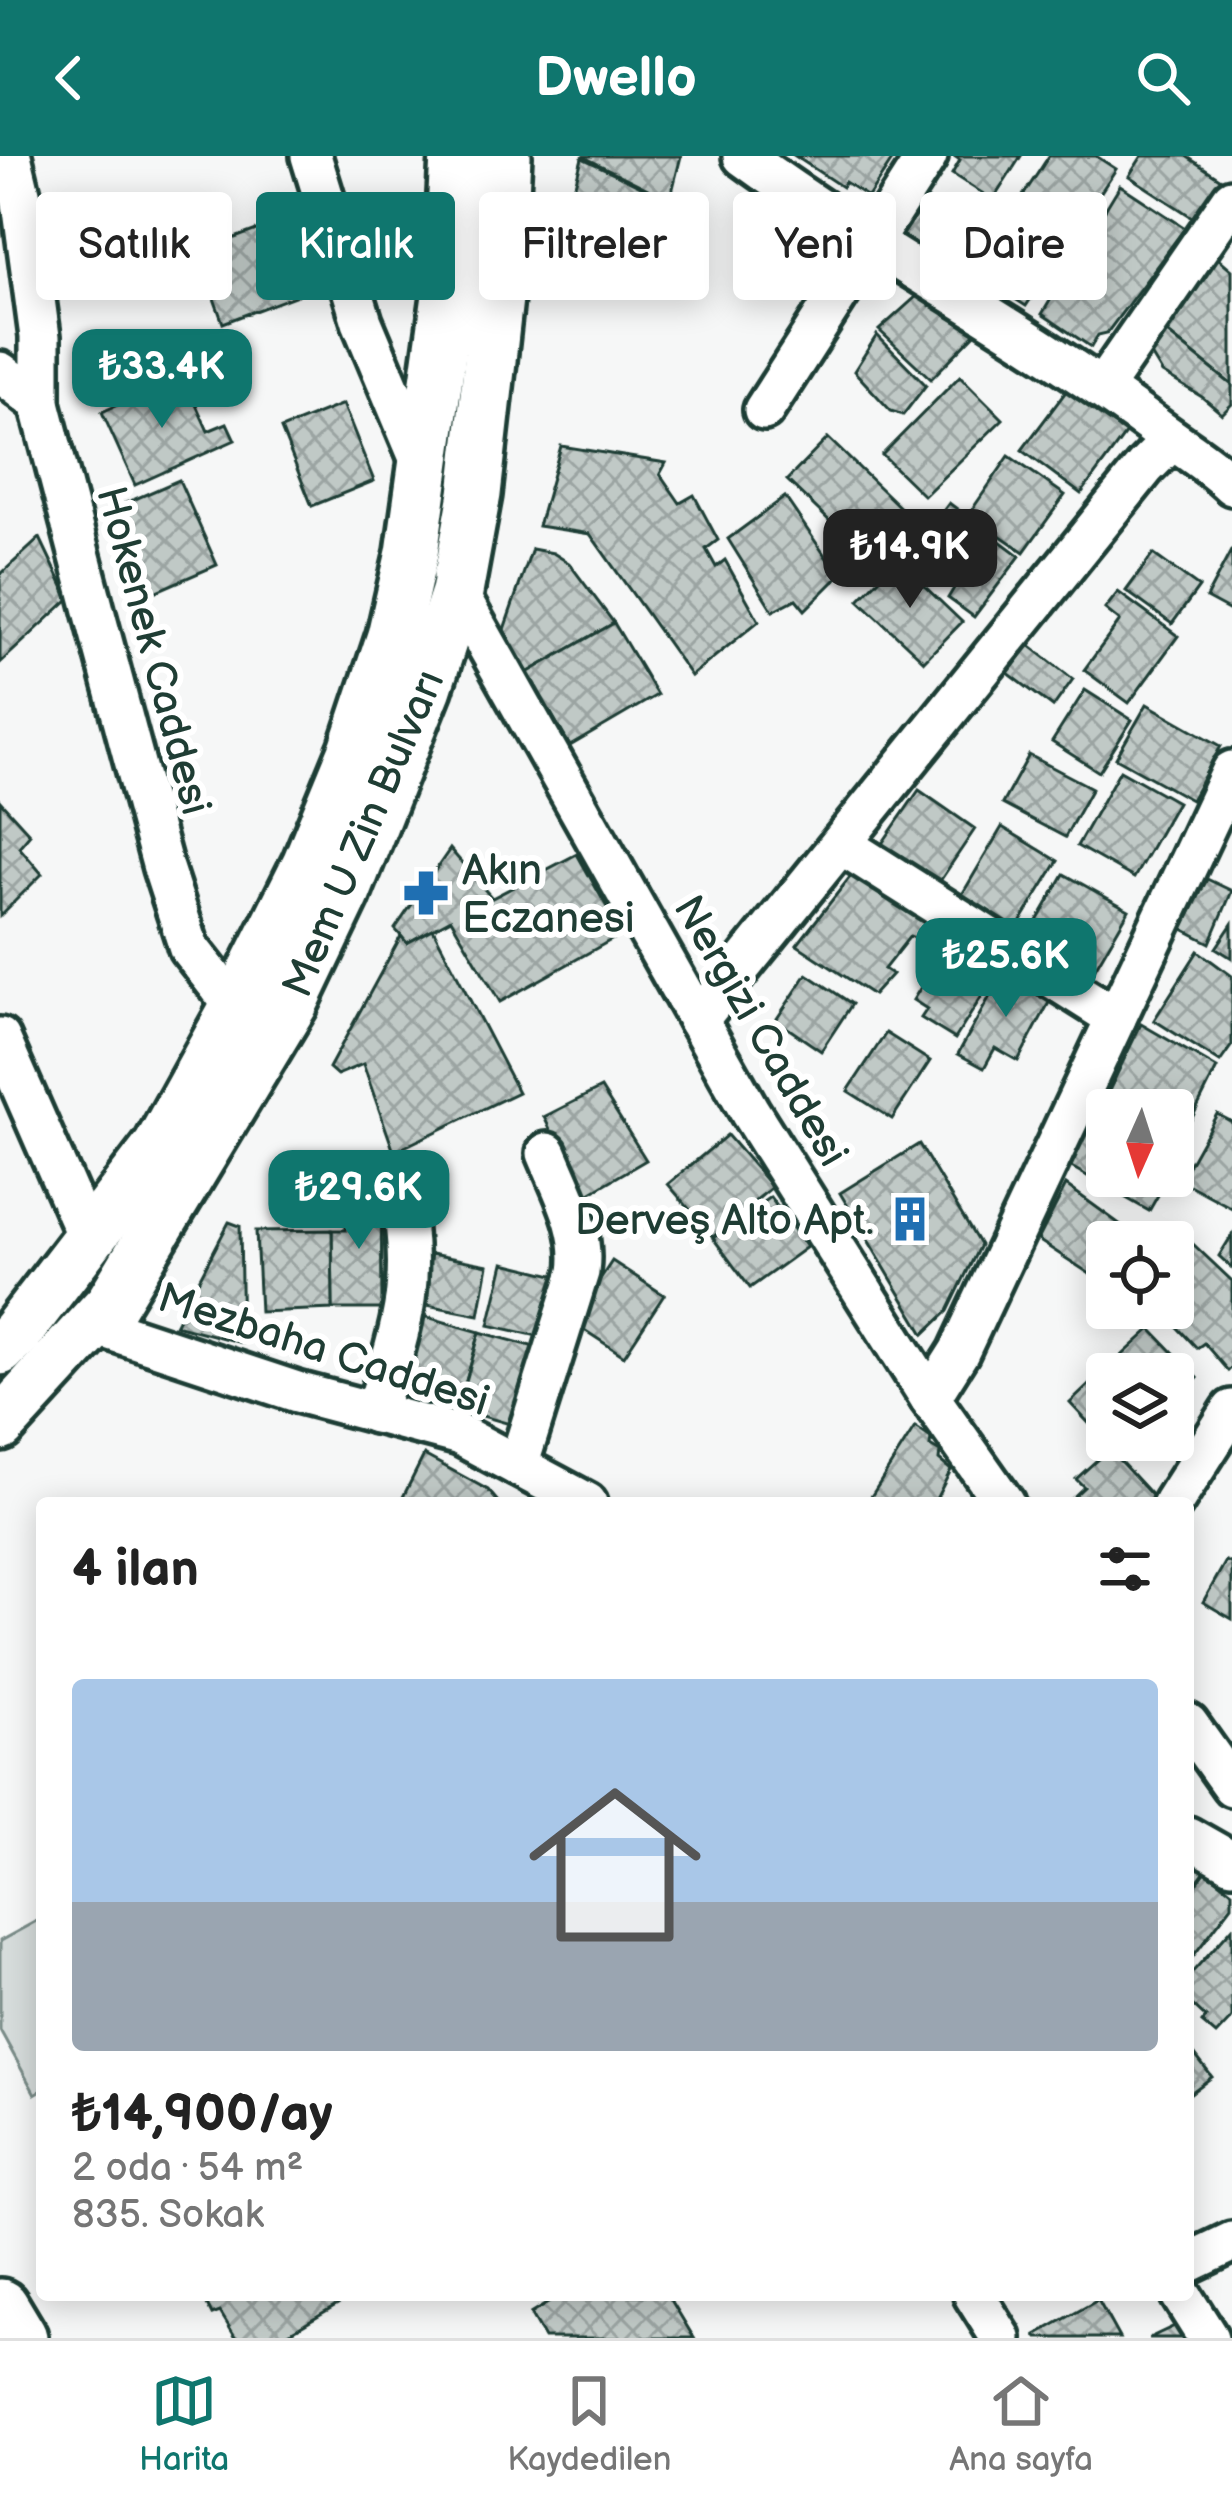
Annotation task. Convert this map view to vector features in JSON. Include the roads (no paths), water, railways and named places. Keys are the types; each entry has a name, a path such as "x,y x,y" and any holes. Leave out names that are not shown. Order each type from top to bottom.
{"highway":[{"path":"0,2308 18,2338"}],"main road":[{"name":"Mem U Zin Bulvarı","path":"0,1349 159,1147 308,864 355,750 393,636 412,553 448,289 456,156"},
{"name":"Mem U Zin Bulvarı","path":"0,1425 111,1304 292,1003 344,894 426,688 457,592 475,494 498,290 505,156"}],"street":[{"name":"Hokenek Caddesi","path":"11,156 40,337 40,404 182,928 189,948 236,1008"},
{"name":"Nergizi Caddesi","path":"311,156 362,322 423,463 457,592 750,1112 930,1398 1000,1497"},
{"path":"742,156 795,192"},
{"path":"896,206 927,156"},
{"path":"1102,388 1232,200"},
{"path":"896,259 1102,388 1172,440 1225,463"},
{"path":"764,410 836,300"},
{"path":"0,372 40,404"},
{"path":"698,1020 1145,466 1172,440"},
{"path":"930,1398 959,1352 1232,771"},
{"path":"841,844 1116,1018"},
{"path":"0,1038 88,1239"},
{"path":"518,1466 582,1250 578,1228 547,1153"},
{"path":"375,1413 409,1290 410,1237 399,1183"},
{"name":"Mezbaha Caddesi","path":"92,1324 296,1392 460,1435 576,1497"},
{"path":"1177,1497 1232,1410"},
{"path":"1194,1732 1232,1786"},
{"path":"1194,1840 1232,1862"},
{"path":"1194,2260 1232,2242"},
{"path":"978,2301 1001,2338"},
{"path":"1185,2301 1208,2338"}],"place":[{"name":"Akın Eczanesi","path":"426,893"},
{"name":"Derveş Alto Apt.","path":"910,1219"}]}
